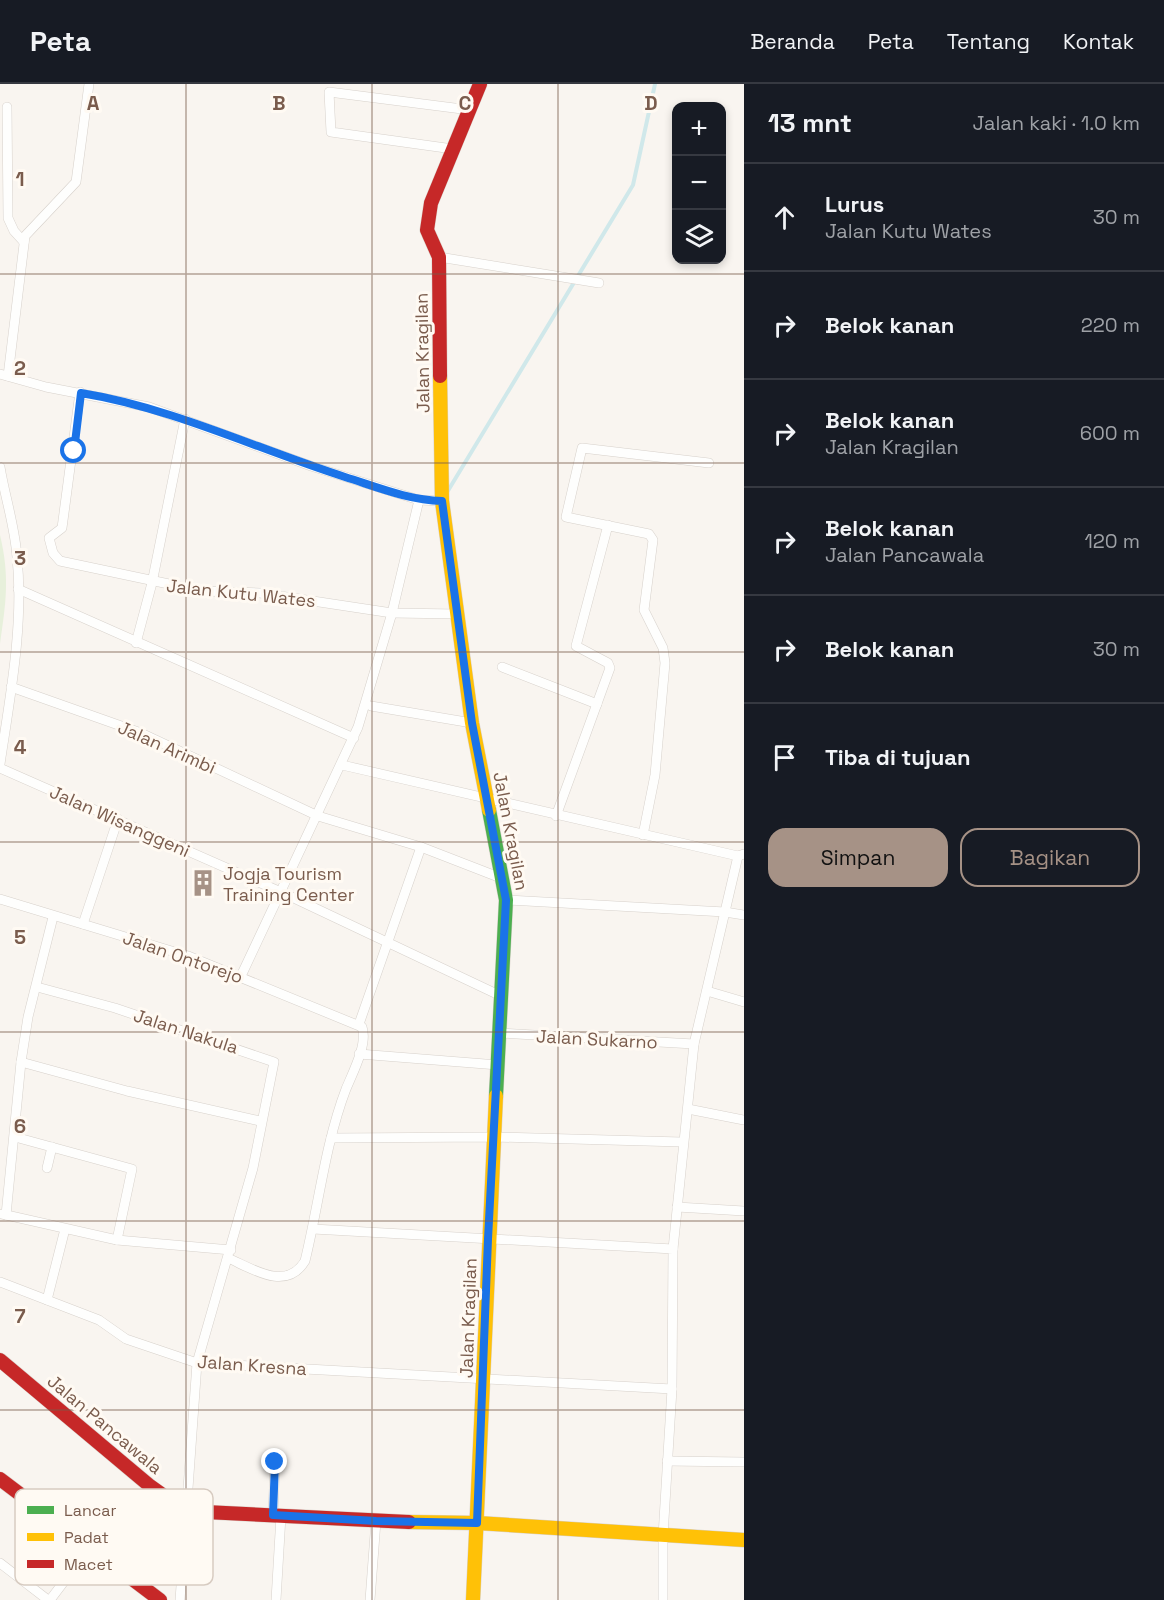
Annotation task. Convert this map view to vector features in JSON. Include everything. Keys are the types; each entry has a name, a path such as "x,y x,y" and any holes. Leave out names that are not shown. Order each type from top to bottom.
{"street":[{"path":"89,84 76,182 27,233 24,242 4,375 130,402 185,419 301,463 419,500 442,501"},
{"name":"Jalan Kragilan","path":"473,1600 484,1380 488,1239 506,900 472,723 442,501 439,257 427,230 434,192 480,84"},
{"path":"453,149 331,132 329,92 470,110"},
{"path":"7,107 8,218 14,231 24,242"},
{"path":"439,257 599,283"},
{"name":"Jalan Kutu Wates","path":"80,393 62,528 51,534 49,538 54,553 60,561 152,583 202,591 242,591 289,596 392,613 458,614"},
{"path":"136,643 152,583 185,419"},
{"path":"643,835 655,775 665,663 663,648 645,610 653,540 649,534 566,518 582,448 709,463"},
{"path":"0,467 17,555 18,589 11,687 0,766"},
{"path":"241,976 354,738 392,613 419,500"},
{"path":"556,816 610,665 576,646 608,525"},
{"path":"18,589 354,738"},
{"path":"502,667 597,704"},
{"name":"Jalan Arimbi","path":"11,687 141,733 318,816 421,847 501,878"},
{"path":"371,706 472,723"},
{"path":"342,765 556,816 741,855 694,1044 688,1109 682,1142 673,1250 672,1389 663,1536 663,1600"},
{"name":"Jalan Wisanggeni","path":"0,766 281,892 501,996"},
{"path":"83,924 118,819"},
{"path":"53,916 21,1062 15,1137 3,1214 117,1240 229,1254 269,1276 281,1278 300,1269 305,1260 332,1138 364,1033 360,1025 386,942 421,847"},
{"name":"Jalan Ontorejo","path":"0,899 188,956 360,1025"},
{"path":"506,900 744,915"},
{"name":"Jalan Nakula","path":"37,987 115,1008 271,1059 274,1064 260,1121"},
{"path":"707,991 744,1002"},
{"name":"Jalan Sukarno","path":"500,1033 694,1044"},
{"path":"359,1054 498,1065"},
{"path":"21,1062 127,1092 260,1121 253,1168 197,1363 187,1489"},
{"path":"688,1109 744,1119"},
{"path":"15,1137 132,1169 117,1240"},
{"path":"332,1138 494,1137 682,1142"},
{"path":"47,1168 52,1147"},
{"path":"677,1207 744,1211"},
{"path":"47,1300 65,1229"},
{"path":"313,1229 673,1250"},
{"name":"Jalan Kresna","path":"0,1282 99,1320 126,1339 197,1363 672,1389"},
{"name":"Jalan Pancawala","path":"0,1360 154,1489"},
{"path":"667,1461 744,1462"},
{"path":"275,1462 276,1600"},
{"path":"0,1479 15,1490"},
{"path":"213,1512 376,1521 477,1523 744,1540"},
{"path":"370,1600 376,1521"},
{"path":"0,1563 15,1574"},
{"path":"29,1585 49,1600 61,1585"},
{"path":"141,1585 160,1600"},
{"path":"180,1600 181,1585"}],"green space":[{"path":"0,535 5,564 6,590 0,644"}],"waterway":[{"path":"446,494 633,185 655,84"}],"traffic: fast":[{"path":"489,810 506,900 496,1096"}],"traffic: slow":[{"path":"440,376 442,501 472,723 489,810"},
{"path":"473,1600 496,1096"},
{"path":"409,1522 477,1523 744,1540"}],"traffic: jam":[{"path":"440,376 439,257 427,230 431,203 480,84"},
{"path":"0,1360 154,1489"},
{"path":"0,1479 15,1490"},
{"path":"213,1512 409,1522"},
{"path":"140,1585 160,1600"}],"place":[{"name":"Jogja Tourism Training Center","path":"203,883"}],"route":[{"path":"74,451 81,393 149,407 301,463 419,500 442,501 472,723 506,900 488,1239 477,1523 376,1521 273,1515 275,1462"}]}
